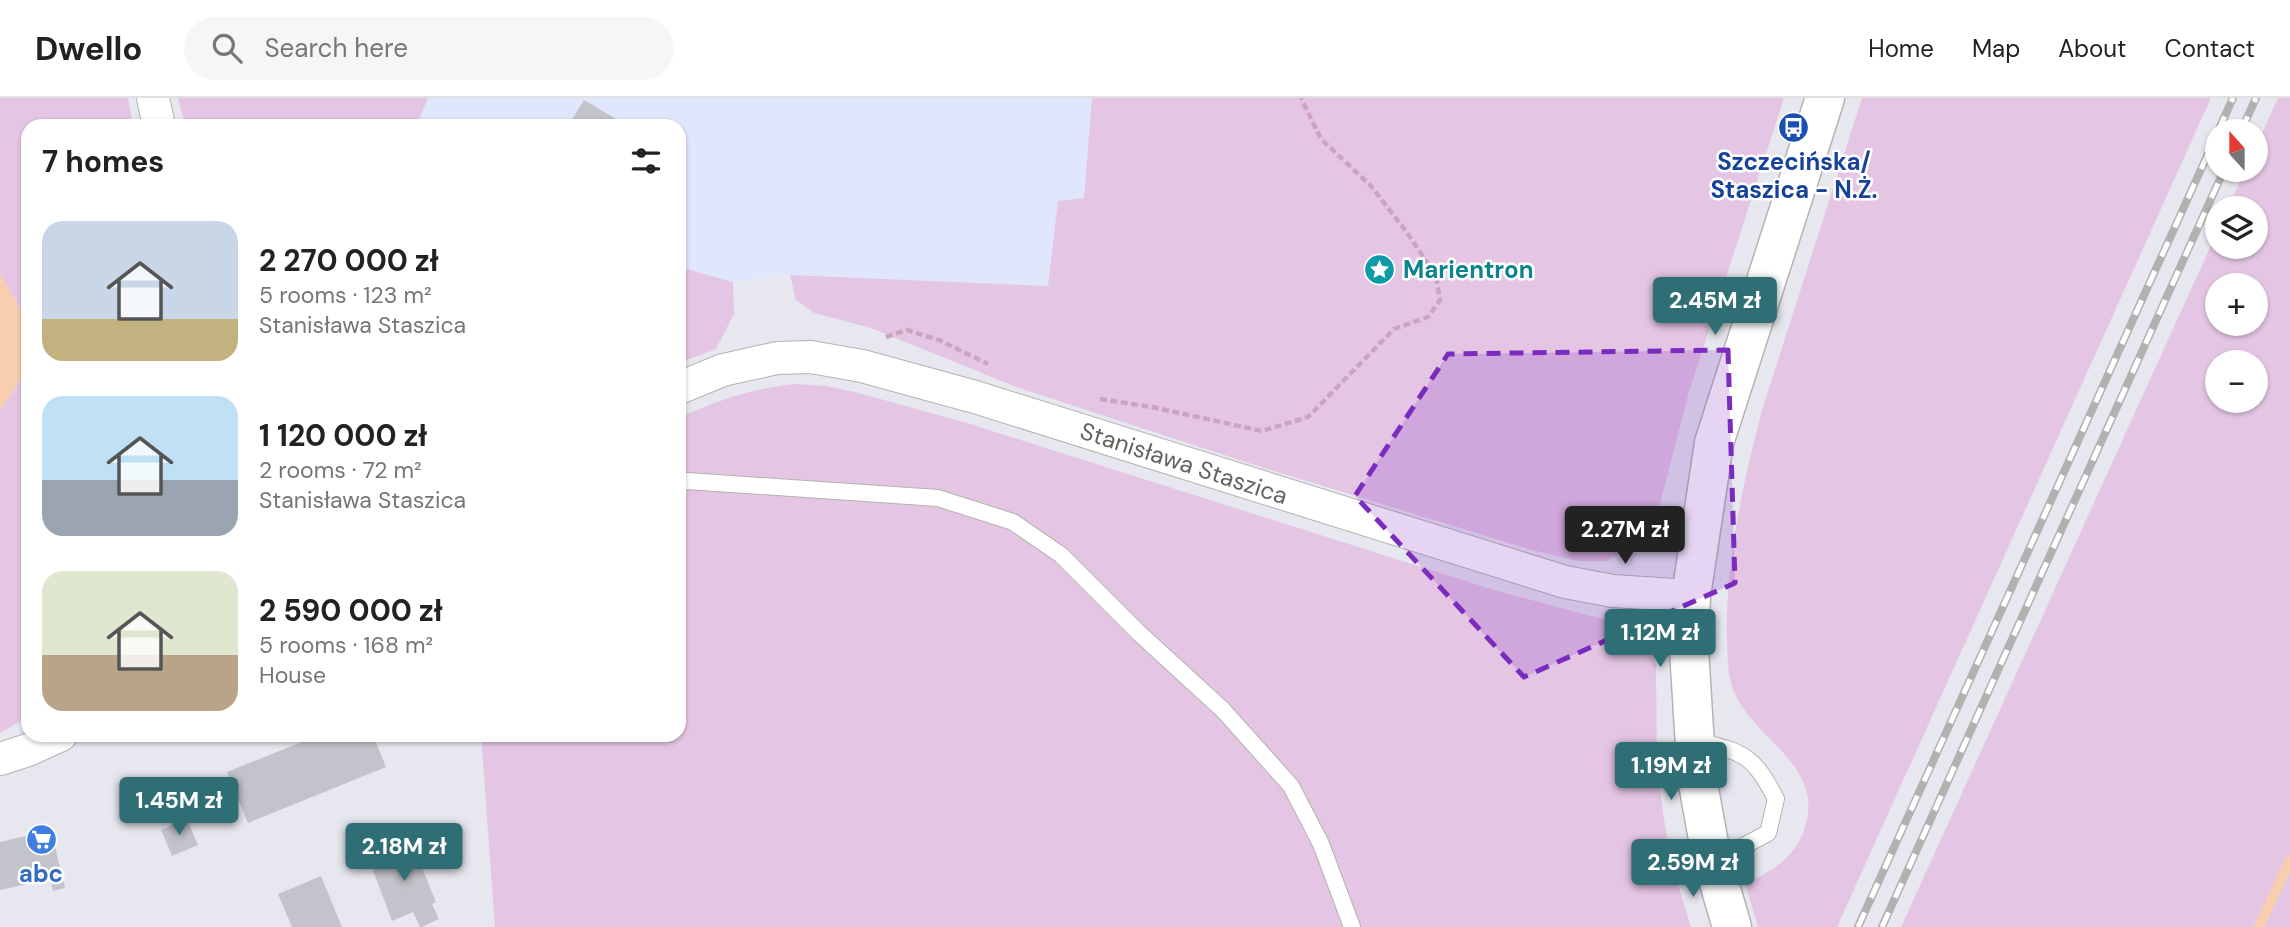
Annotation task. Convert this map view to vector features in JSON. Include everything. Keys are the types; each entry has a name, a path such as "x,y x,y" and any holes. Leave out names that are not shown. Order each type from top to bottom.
{"street":[{"path":"153,98 158,119"},
{"path":"1732,927 1711,855 1697,778 1689,650 1691,596 1714,443 1825,98"},
{"name":"Stanisława Staszica","path":"686,385 723,370 762,360 794,356 830,359 975,397 1564,582 1613,592 1691,596"},
{"path":"0,759 46,742"}],"lane":[{"path":"686,481 939,498 1013,522 1061,555 1139,633 1223,710 1291,786 1321,844 1352,927"},
{"path":"1695,740 1740,752 1762,772 1776,799 1768,833 1738,849 1711,855"}],"path":[{"path":"1091,398 1152,407 1262,431 1308,417 1394,329 1428,317 1440,300 1436,276 1406,231 1370,185 1321,139 1301,98"},
{"path":"881,339 907,331 939,340 999,370"}],"highlighted area":[{"path":"1728,350 1735,583 1524,677 1355,496 1448,354"}],"shaded area":[{"path":"0,98 128,98 132,119 21,119 21,311 0,273"},
{"path":"178,98 428,98 419,119 183,119"},
{"path":"428,98 1092,98 1084,198 1058,201 1048,286 779,275 733,282 686,269 686,119 419,119"},
{"path":"1092,98 1784,98 1689,392 1655,523 1648,535 1637,545 1606,561 1578,561 1532,550 1264,468 1016,387 871,328 814,313 796,300 790,275 1048,286 1058,201 1084,198"},
{"path":"1862,98 2211,98 1837,927 1758,927 1745,883 1772,869 1793,851 1803,833 1808,807 1805,786 1794,766 1748,714 1735,695 1729,673 1727,640 1727,607 1734,540 1746,474 1762,410"},
{"path":"2278,98 2290,98 2290,927 1901,927 2205,258 2268,259 2268,196 2233,196 2240,182 2268,182 2268,120"},
{"path":"686,269 733,282 734,314 716,349 686,360"},
{"path":"0,273 21,311 21,378 0,411"},
{"path":"21,378 21,721 0,733 0,411"},
{"path":"795,384 826,386 855,392 967,423 1494,590 1625,625 1644,641 1656,664 1657,766 1663,813 1671,861 1691,927 495,927 482,742 686,742 686,415 765,388"}],"building":[{"path":"584,100 616,119 572,119"},
{"path":"302,742 376,742 386,767 248,823 227,772"},
{"path":"187,819 198,845 172,856 161,830"},
{"path":"51,830 65,888 53,891 50,879 0,890 0,842"},
{"path":"410,838 436,902 432,904 439,919 422,927 413,912 392,921 368,857"},
{"path":"321,876 342,927 292,927 278,894"}],"waterway":[{"path":"2259,927 2290,860"}],"railway":[{"path":"2223,119 2233,98"},
{"path":"2246,119 2256,98"},
{"path":"1858,927 2205,161"},
{"path":"1882,927 2219,182"}],"place":[{"name":"Szczecińska/ Staszica - N.Ż.","path":"1794,127"},
{"name":"Marientron","path":"1380,269"},
{"name":"abc","path":"41,839"}]}
